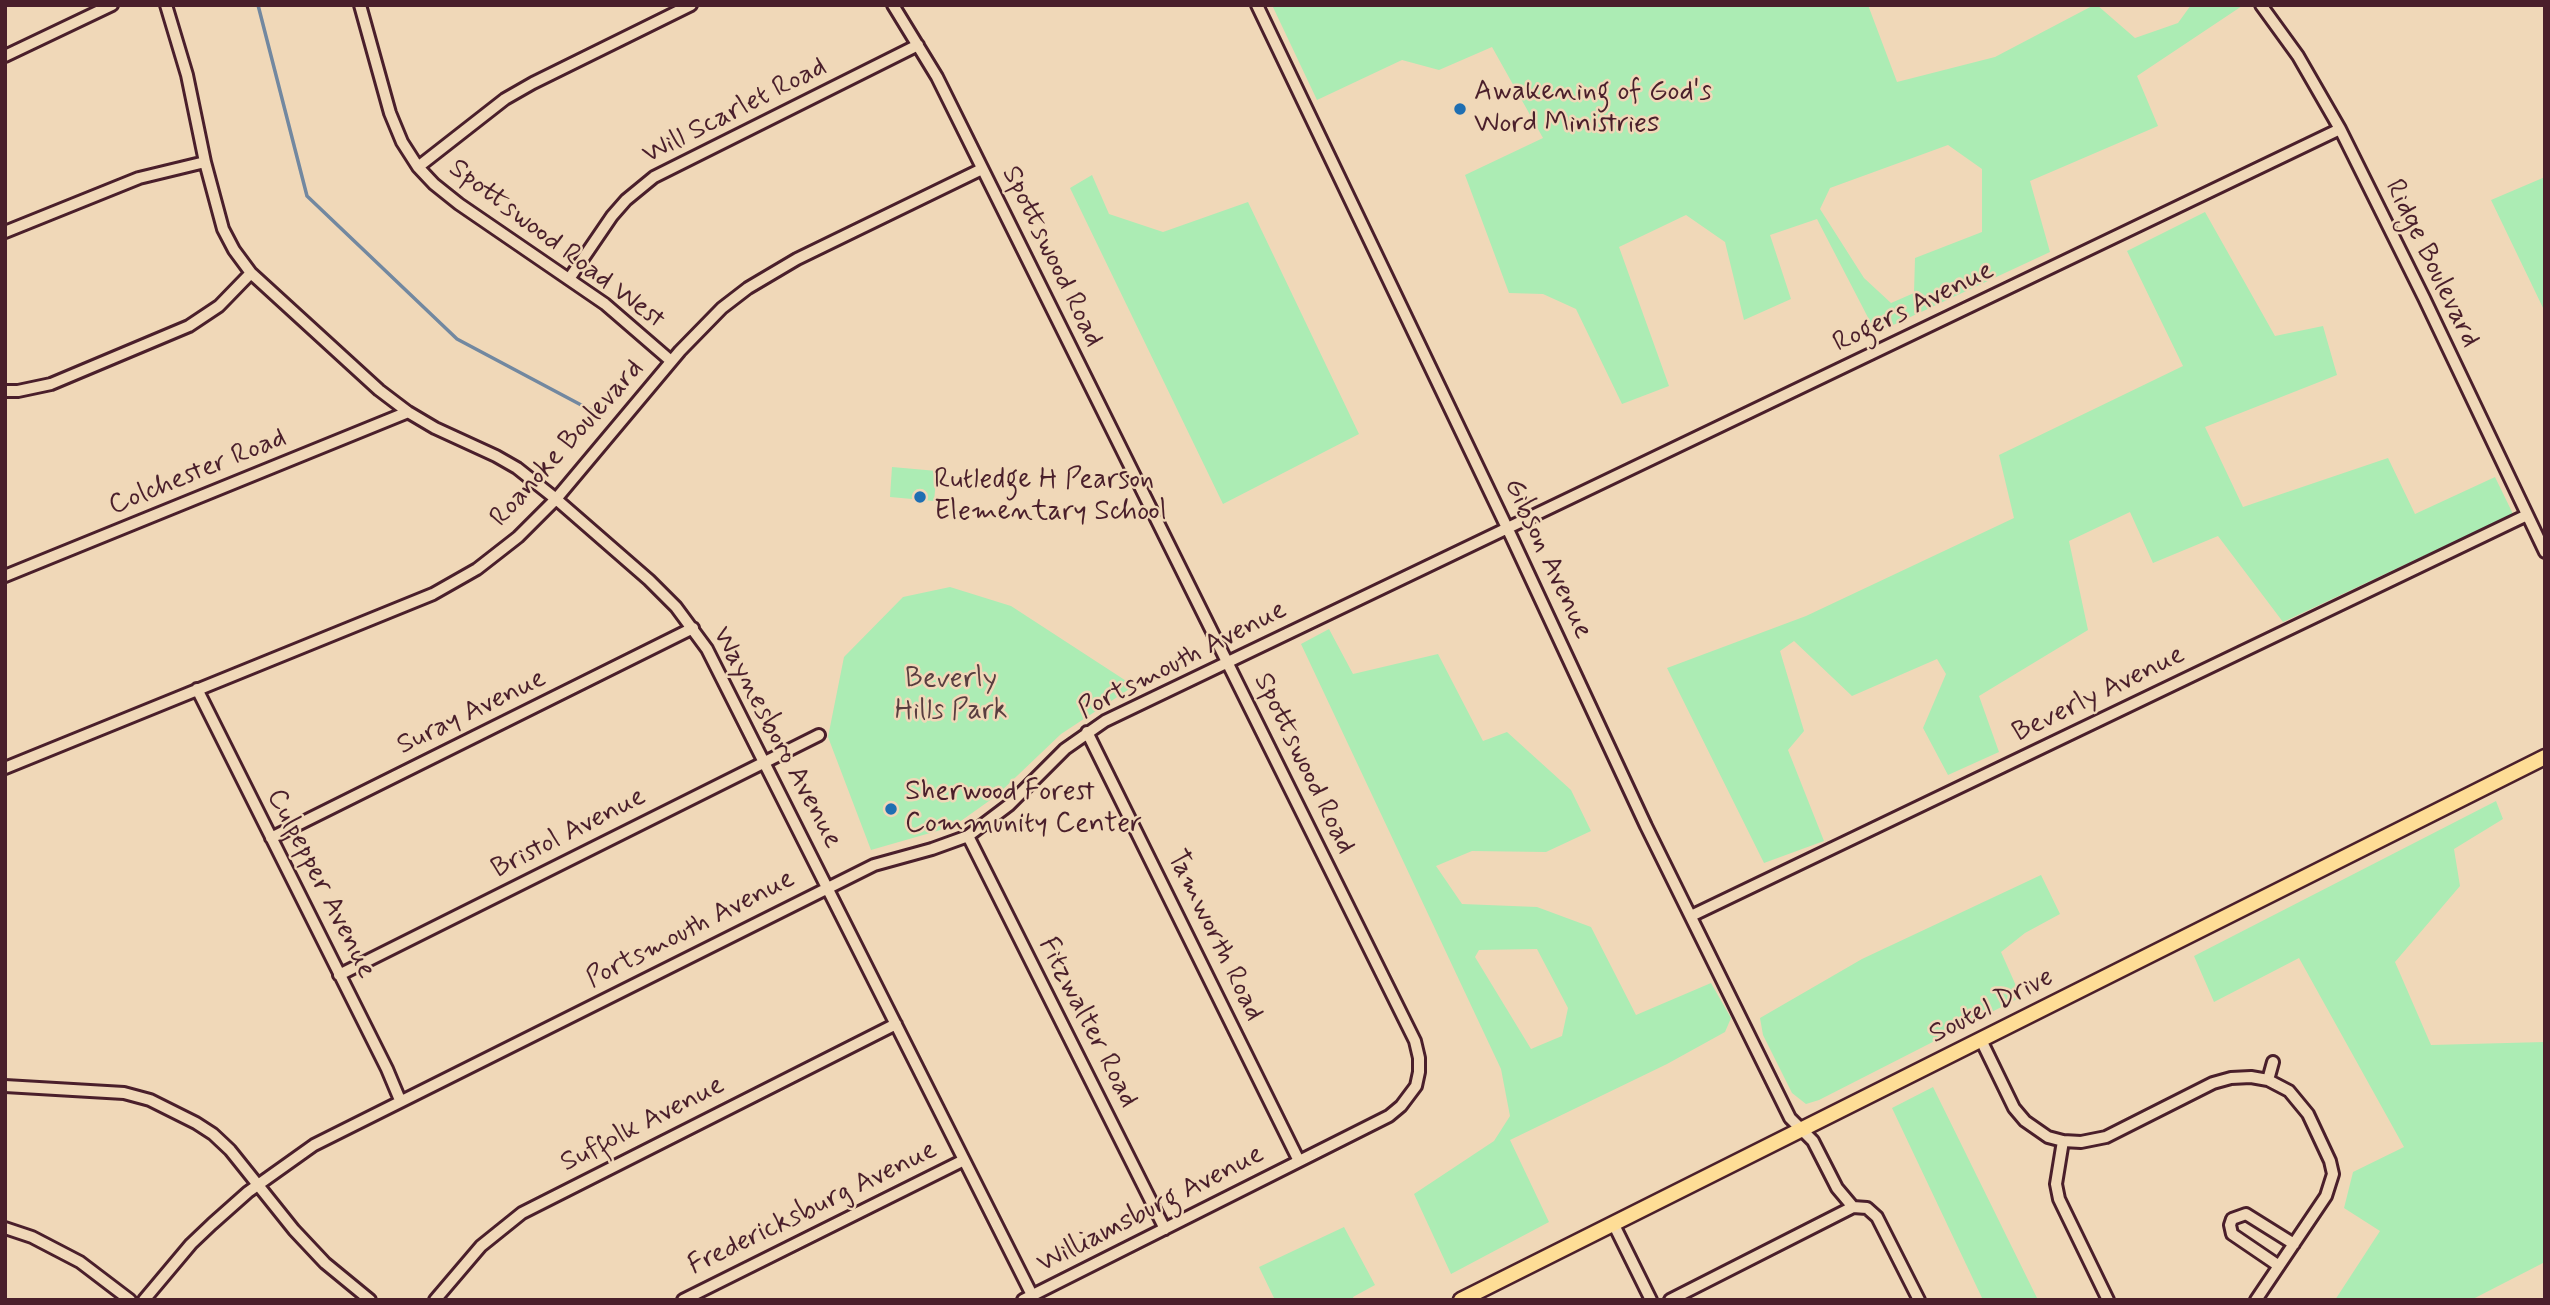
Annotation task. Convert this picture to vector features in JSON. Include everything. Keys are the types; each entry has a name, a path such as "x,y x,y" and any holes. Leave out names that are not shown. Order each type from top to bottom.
{"main road":[{"name":"Soutel Drive","path":"1461,1300 2545,757"}],"street":[{"path":"5,57 112,5"},
{"name":"Waynesboro Avenue","path":"166,5 187,75 205,162 223,229 251,273 379,390 408,412 517,468 556,499 649,580 693,628 719,669 828,887 964,1160 1027,1297"},
{"name":"Spottswood Road West","path":"360,5 390,113 402,142 418,167 459,204 605,304 671,361"},
{"path":"418,167 505,99 691,5"},
{"name":"Spottswood Road","path":"893,5 937,77 1415,1041 1419,1058 1416,1086 1401,1106 1389,1116 1300,1161"},
{"name":"Gibson Avenue","path":"1257,5 1647,826 1790,1118 1813,1140 1837,1188 1853,1207"},
{"name":"Ridge Boulevard","path":"2261,5 2298,56 2340,129 2545,552"},
{"name":"Will Scarlet Road","path":"569,279 612,216 626,200 654,177 918,45"},
{"name":"Rogers Avenue","path":"1507,528 2340,129"},
{"path":"5,232 139,178 205,162"},
{"name":"Roanoke Boulevard","path":"5,768 433,594 454,583 501,552 556,499 671,361 722,308 774,271 982,169"},
{"path":"5,391 19,391 51,384 189,326 219,306 251,273"},
{"name":"Colchester Road","path":"5,576 408,412"},
{"name":"Beverly Avenue","path":"1691,916 2527,515"},
{"name":"Portsmouth Avenue","path":"144,1300 191,1244 258,1185 314,1146 400,1100 874,865 968,836 1009,805 1065,749 1105,721 1507,528"},
{"name":"Suray Avenue","path":"271,838 693,628"},
{"name":"Culpepper Avenue","path":"197,689 400,1100"},
{"name":"Tamworth Road","path":"1087,732 1300,1161"},
{"name":"Bristol Avenue","path":"339,975 819,735"},
{"name":"Fitzwalter Road","path":"968,836 1165,1229"},
{"name":"Suffolk Avenue","path":"435,1300 481,1246 532,1207 896,1024"},
{"path":"1981,1040 2014,1108 2025,1121 2049,1137 2063,1141 2081,1142 2106,1137 2213,1083 2231,1078 2268,1080 2288,1091 2308,1114 2333,1174 2326,1196 2256,1300"},
{"path":"2268,1080 2273,1062"},
{"path":"5,1086 36,1090 92,1089 124,1093 171,1109 213,1134 230,1150 294,1230 325,1263 370,1300"},
{"path":"2063,1141 2056,1184 2059,1199 2108,1300"},
{"name":"Fredericksburg Avenue","path":"683,1300 964,1160"},
{"name":"Williamsburg Avenue","path":"1027,1297 1300,1161"},
{"path":"1670,1300 1853,1207 1867,1208 1877,1217 1919,1300"},
{"path":"2279,1266 2232,1234 2232,1219 2246,1214 2294,1244"},
{"path":"1613,1223 1651,1300"},
{"path":"5,1228 32,1237 80,1262 130,1300"}],"green space":[{"path":"1272,5 1868,5 1897,82 1995,57 2094,5 2135,38 2178,23 2191,5 2242,6 2137,76 2158,126 2030,181 2050,252 1876,333 1817,219 1770,235 1791,299 1744,320 1725,242 1686,215 1619,247 1669,386 1622,404 1576,309 1543,294 1509,293 1465,175 1543,138 1492,47 1439,70 1402,60 1317,100","holes":["1948,145 1982,169 1982,232 1915,258 1914,293 1891,303 1864,278 1820,209 1830,188"]},
{"path":"1092,175 1109,214 1163,232 1248,202 1359,434 1223,504 1070,188"},
{"path":"2545,177 2545,312 2491,200"},
{"path":"2205,212 2275,336 2323,326 2337,375 2205,427 2243,507 2388,458 2415,514 2495,477 2513,514 2283,622 2218,536 2153,563 2130,512 2069,541 2088,630 1979,696 1999,752 1948,775 1923,728 1946,674 1937,659 1852,696 1794,641 1780,651 1804,731 1788,750 1824,841 1764,863 1667,668 1806,616 2014,518 1999,455 2183,366 2127,251"},
{"path":"892,467 937,471 934,501 890,497"},
{"name":"Beverly Hills Park","path":"950,587 1011,606 1134,686 1061,734 996,796 958,823 871,850 828,737 844,657 903,597"},
{"path":"1329,629 1353,674 1438,654 1483,741 1507,732 1571,790 1591,831 1546,852 1472,851 1436,866 1462,904 1537,907 1591,927 1636,1015 1711,983 1731,1018 1725,1032 1667,1064 1510,1140 1549,1222 1451,1274 1414,1194 1494,1141 1510,1116 1501,1069 1301,644","holes":["1537,949 1568,1008 1562,1036 1531,1049 1475,957 1479,950"]},
{"path":"2496,801 2503,819 2454,849 2460,886 2395,962 2431,1045 2545,1042 2545,1262 2471,1300 2335,1300 2380,1231 2344,1208 2353,1172 2404,1147 2299,958 2214,1002 2194,956"},
{"path":"2041,875 2060,914 2025,933 2001,952 2021,997 1819,1100 1806,1104 1792,1093 1763,1035 1760,1018 1862,959"},
{"path":"1933,1087 2038,1300 1983,1300 1892,1108"},
{"path":"1344,1227 1375,1285 1353,1297 1354,1300 1275,1300 1259,1267"}],"waterway":[{"path":"258,5 307,196 457,339 600,415"}],"place":[{"name":"Awakening of God's Word Ministries","path":"1460,109"},
{"name":"Rutledge H Pearson Elementary School","path":"920,497"},
{"name":"Sherwood Forest Community Center","path":"891,809"}]}
